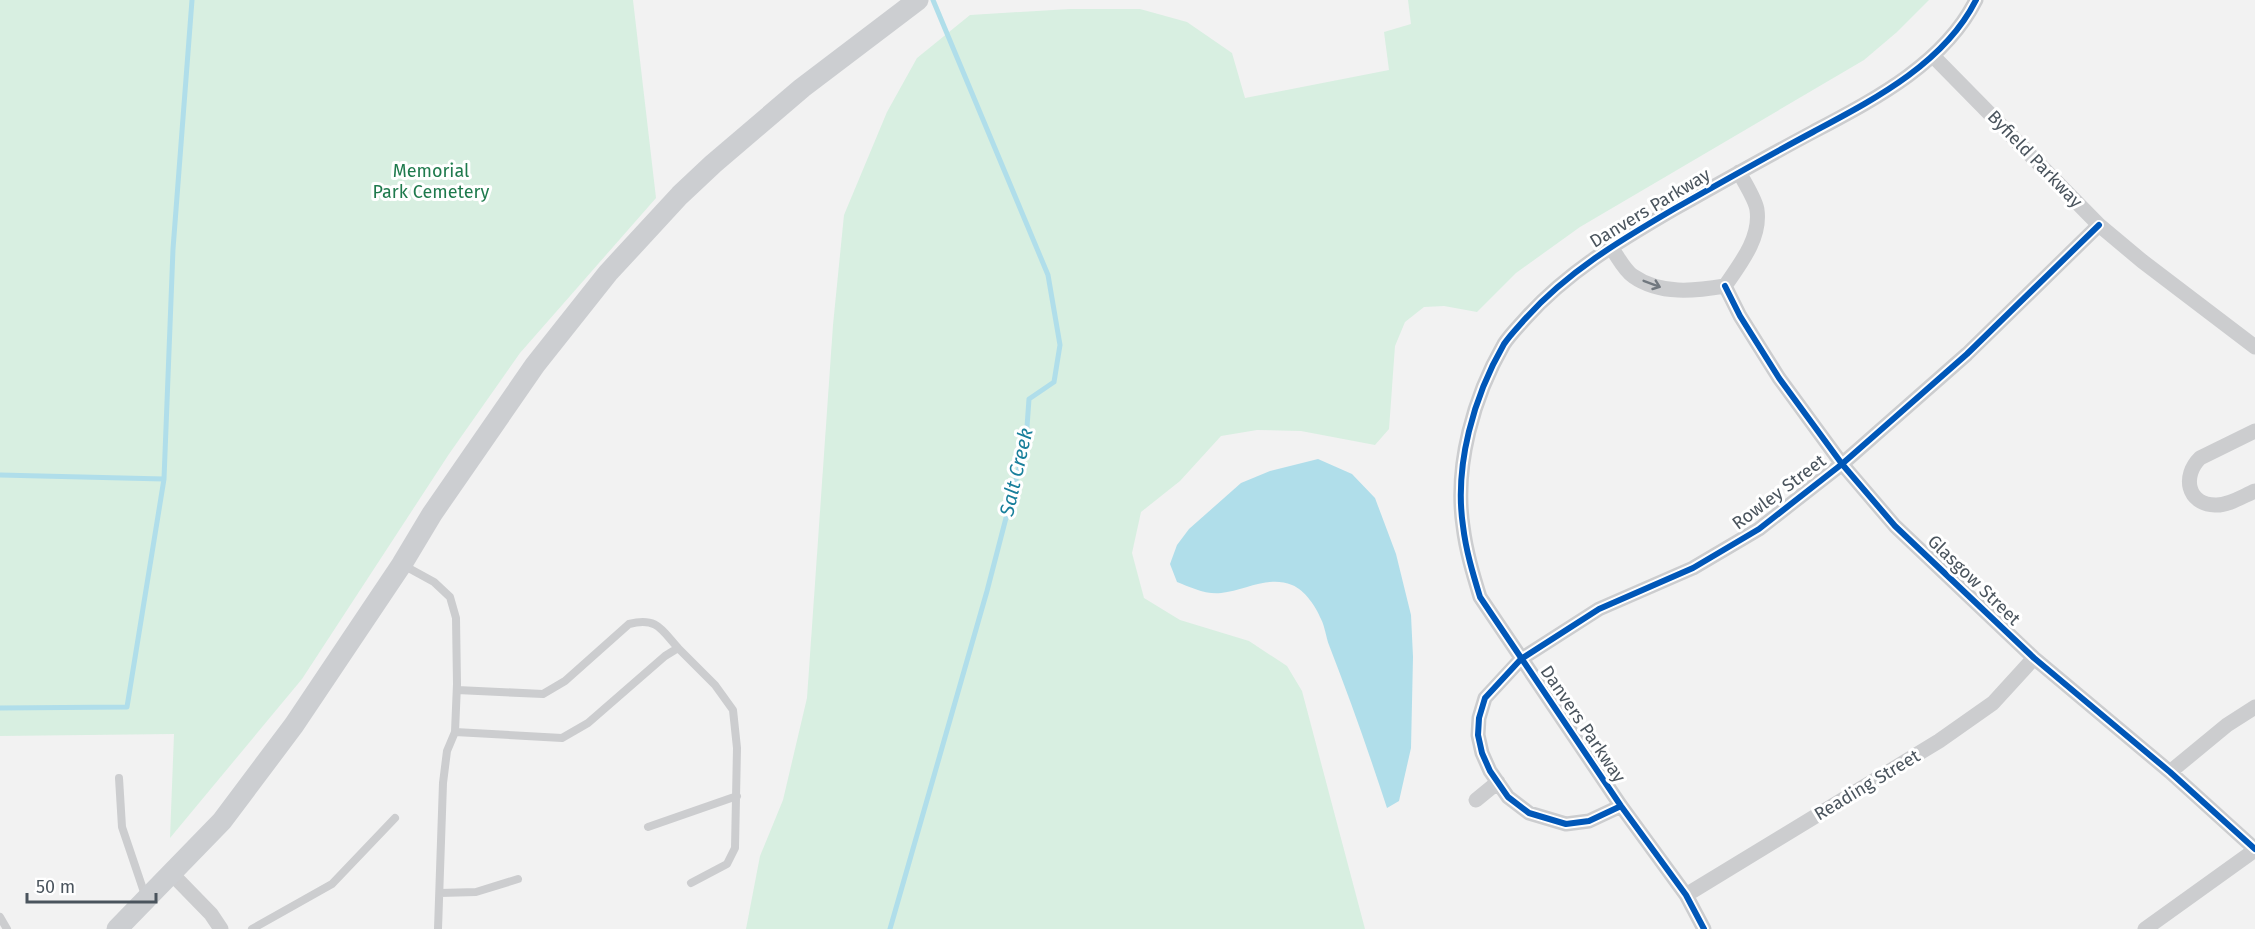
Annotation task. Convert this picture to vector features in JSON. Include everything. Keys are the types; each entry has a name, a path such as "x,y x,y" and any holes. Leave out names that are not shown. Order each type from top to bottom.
{"main road":[{"path":"117,929 222,820 294,725 402,564 432,514 535,365 608,273 680,195 713,164 802,88 918,0"}],"street":[{"name":"Danvers Parkway","path":"1704,929 1686,895 1621,806 1480,597 1471,567 1463,525 1462,462 1477,402 1505,342 1546,295 1610,246 1739,172 1880,97 1932,56 1968,16 1976,0"},
{"name":"Byfield Parkway","path":"1932,56 2099,225 2142,261 2255,347"},
{"path":"1610,246 1632,276 1659,287 1693,291 1725,286 1745,257 1755,233 1757,209 1739,172"},
{"name":"Rowley Street","path":"1521,659 1599,609 1693,568 1759,530 1842,464 1967,354 2099,225"},
{"name":"Glasgow Street","path":"1725,286 1740,316 1779,378 1842,464 1895,526 2034,658 2170,772 2255,850"},
{"path":"2255,431 2200,458 2189,473 2189,483 2190,491 2197,499 2205,504 2216,506 2255,491"},
{"name":"Reading Street","path":"1686,895 1939,741 1993,703 2034,658"},
{"name":"Danvers Parkway","path":"1521,659 1485,698 1479,718 1478,735 1482,753 1508,797 1529,813 1566,825 1589,821 1621,806"},
{"path":"2170,772 2227,725 2255,707"},
{"path":"1476,800 1498,782"},
{"path":"2145,929 2255,850"},
{"path":"171,874 212,914 221,929"}],"lane":[{"path":"402,564 434,582 450,597 456,618 455,732 447,751 443,783 438,929"},
{"path":"457,690 543,694 565,681 629,624 648,621 661,629 715,685 733,710 737,796 735,848 727,864 691,883"},
{"path":"455,732 562,738 588,723 665,656 678,648"},
{"path":"119,778 122,827 147,900"},
{"path":"648,827 737,796"},
{"path":"252,929 332,884 395,818"},
{"path":"440,893 476,892 518,879"},
{"path":"0,917 7,929"}],"green space":[{"name":"Memorial Park Cemetery","path":"0,0 633,0 656,198 520,353 449,454 302,679 170,838 174,734 0,736"},
{"path":"1408,0 1929,0 1897,32 1864,60 1580,227 1516,273 1477,312 1444,306 1424,307 1405,322 1395,346 1389,429 1375,445 1301,431 1257,430 1221,436 1180,481 1141,512 1132,553 1144,598 1180,620 1249,641 1287,666 1302,691 1365,929 746,929 760,856 783,800 807,698 833,325 844,215 887,112 917,58 970,15 1070,9 1140,9 1187,22 1232,53 1245,98 1389,70 1384,32 1411,24"}],"water":[{"path":"1318,459 1352,474 1375,498 1396,554 1411,615 1413,657 1411,748 1399,801 1387,808 1322,622 1306,595 1297,587 1283,582 1256,584 1230,592 1204,592 1177,582 1170,564 1177,545 1189,529 1241,483 1270,471"}],"waterway":[{"path":"0,708 127,707 164,479 173,249 192,0"},
{"name":"Salt Creek","path":"890,929 987,591 1026,441 1029,399 1054,382 1060,345 1048,275 933,0"},
{"path":"0,475 164,479"}],"cycle path":[{"path":"1704,929 1686,895 1621,806 1480,597 1466,544 1461,503 1464,455 1475,408 1504,344 1558,286 1614,245 1654,221 1859,107 1905,78 1945,43 1962,23 1976,0"},
{"path":"1621,806 1589,821 1566,824 1529,813 1508,797 1490,771 1482,753 1478,735 1479,718 1485,698 1521,659 1599,609 1693,568 1759,529 1842,464 1967,354 2099,225"},
{"path":"1725,286 1740,316 1779,378 1842,464 1895,526 2034,658 2170,772 2255,849"}]}
